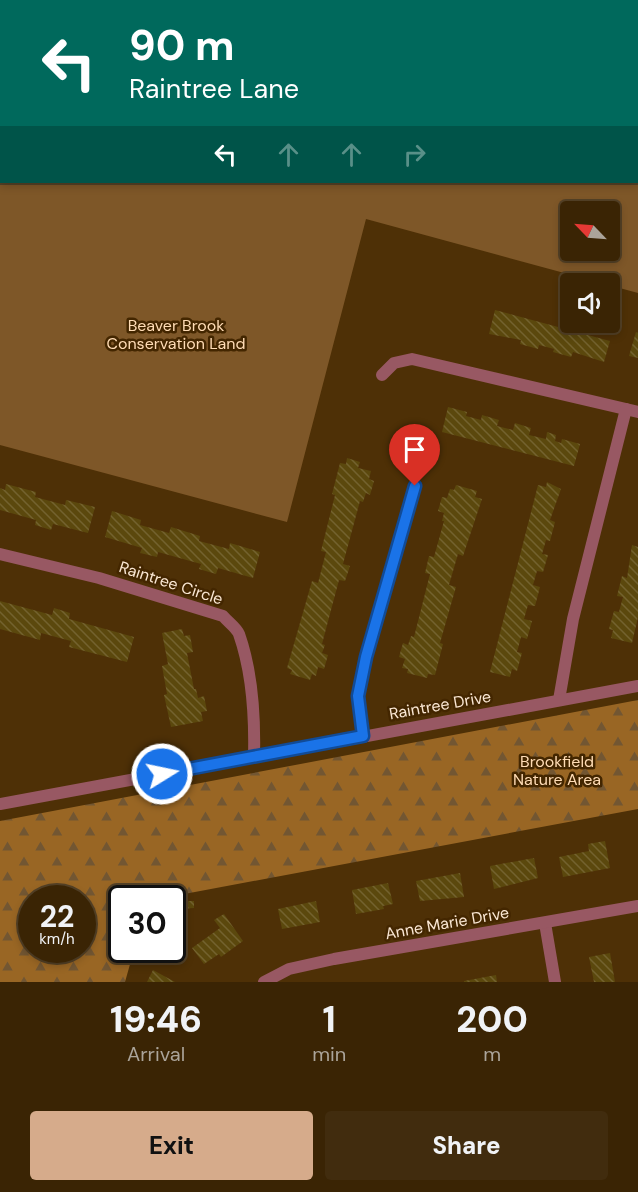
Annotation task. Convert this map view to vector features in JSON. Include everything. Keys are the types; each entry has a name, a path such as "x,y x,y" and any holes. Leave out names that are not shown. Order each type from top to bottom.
{"street":[{"path":"382,375 394,363 412,358 632,410 573,619 559,700"},
{"path":"363,736 358,696 366,657 415,486"},
{"name":"Raintree Circle","path":"0,554 99,578 223,616 238,632 246,666 254,734 254,757"},
{"name":"Raintree Drive","path":"0,804 638,686"},
{"name":"Anne Marie Drive","path":"264,982 289,969 334,959 638,906"},
{"path":"545,923 555,982"}],"green space":[{"name":"Beaver Brook Conservation Land","path":"0,183 638,183 638,293 620,288 620,273 564,273 366,219 287,522 0,445"},
{"name":"Brookfield Nature Area","path":"638,700 638,809 186,894 186,885 108,885 108,963 130,963 125,982 0,982 0,821"}],"building":[{"path":"495,310 560,328 560,333 580,333 610,341 604,362 573,352 571,357 539,345 538,349 520,344 521,340 489,334"},
{"path":"636,332 638,333 638,358 629,356"},
{"path":"448,407 467,412 466,416 481,420 482,415 499,420 497,426 513,430 515,423 531,428 529,435 546,439 547,432 556,435 555,441 561,443 562,439 580,444 574,466 442,432"},
{"path":"347,458 360,462 358,468 371,471 369,479 374,481 370,495 366,493 363,502 360,501 343,564 350,566 345,581 339,580 322,644 325,645 322,653 328,655 324,669 318,667 316,676 312,674 310,680 290,674 292,670 287,668 312,581 318,583 326,552 321,551 335,495 332,494 340,463 346,464"},
{"path":"547,482 561,489 550,520 555,522 550,541 546,540 542,554 548,555 543,572 537,571 533,585 540,587 535,606 528,605 524,619 532,621 527,639 521,637 517,652 522,653 517,671 512,669 510,677 490,672 538,485 546,487"},
{"path":"6,484 36,492 35,497 65,505 66,500 95,507 88,533 53,524 51,530 35,525 36,520 0,510 0,488 5,490"},
{"path":"456,485 477,491 475,497 482,499 463,556 458,554 449,585 456,587 440,643 443,644 435,675 428,674 427,678 407,673 408,669 402,668 405,659 399,657 403,643 408,645 411,636 414,637 430,574 425,573 429,556 434,557 444,521 442,521 444,513 438,511 442,497 447,498 450,489 454,490"},
{"path":"112,511 141,520 140,525 169,533 171,527 200,536 199,541 229,549 230,543 260,552 253,578 218,568 216,574 199,569 201,564 158,552 157,557 140,553 142,548 105,537"},
{"path":"632,545 638,547 638,617 632,643 611,638 613,630 609,629 614,611 619,612 623,597 617,596 622,576 627,578"},
{"path":"0,601 52,615 54,608 70,613 69,619 134,637 127,662 69,647 71,641 41,633 40,640 0,629"},
{"path":"182,629 184,636 190,635 193,652 187,653 194,689 196,689 198,698 204,696 207,711 201,712 203,721 171,727 164,695 167,694 162,666 168,664 162,633"},
{"path":"605,841 610,868 563,877 559,857 589,851 588,844"},
{"path":"534,858 538,878 494,889 490,866"},
{"path":"460,873 464,897 420,901 416,881"},
{"path":"388,883 393,904 383,906 384,909 356,914 352,890"},
{"path":"186,901 194,901 194,908 186,909"},
{"path":"316,901 320,922 282,929 278,909"},
{"path":"224,914 243,941 221,957 219,954 204,964 192,948 220,928 214,920"},
{"path":"610,953 615,982 594,982 589,957"},
{"path":"153,970 175,982 147,982"},
{"path":"496,975 497,982 464,982 464,981"}],"route":[{"path":"162,774 363,736 358,696 366,657 415,486"}]}
